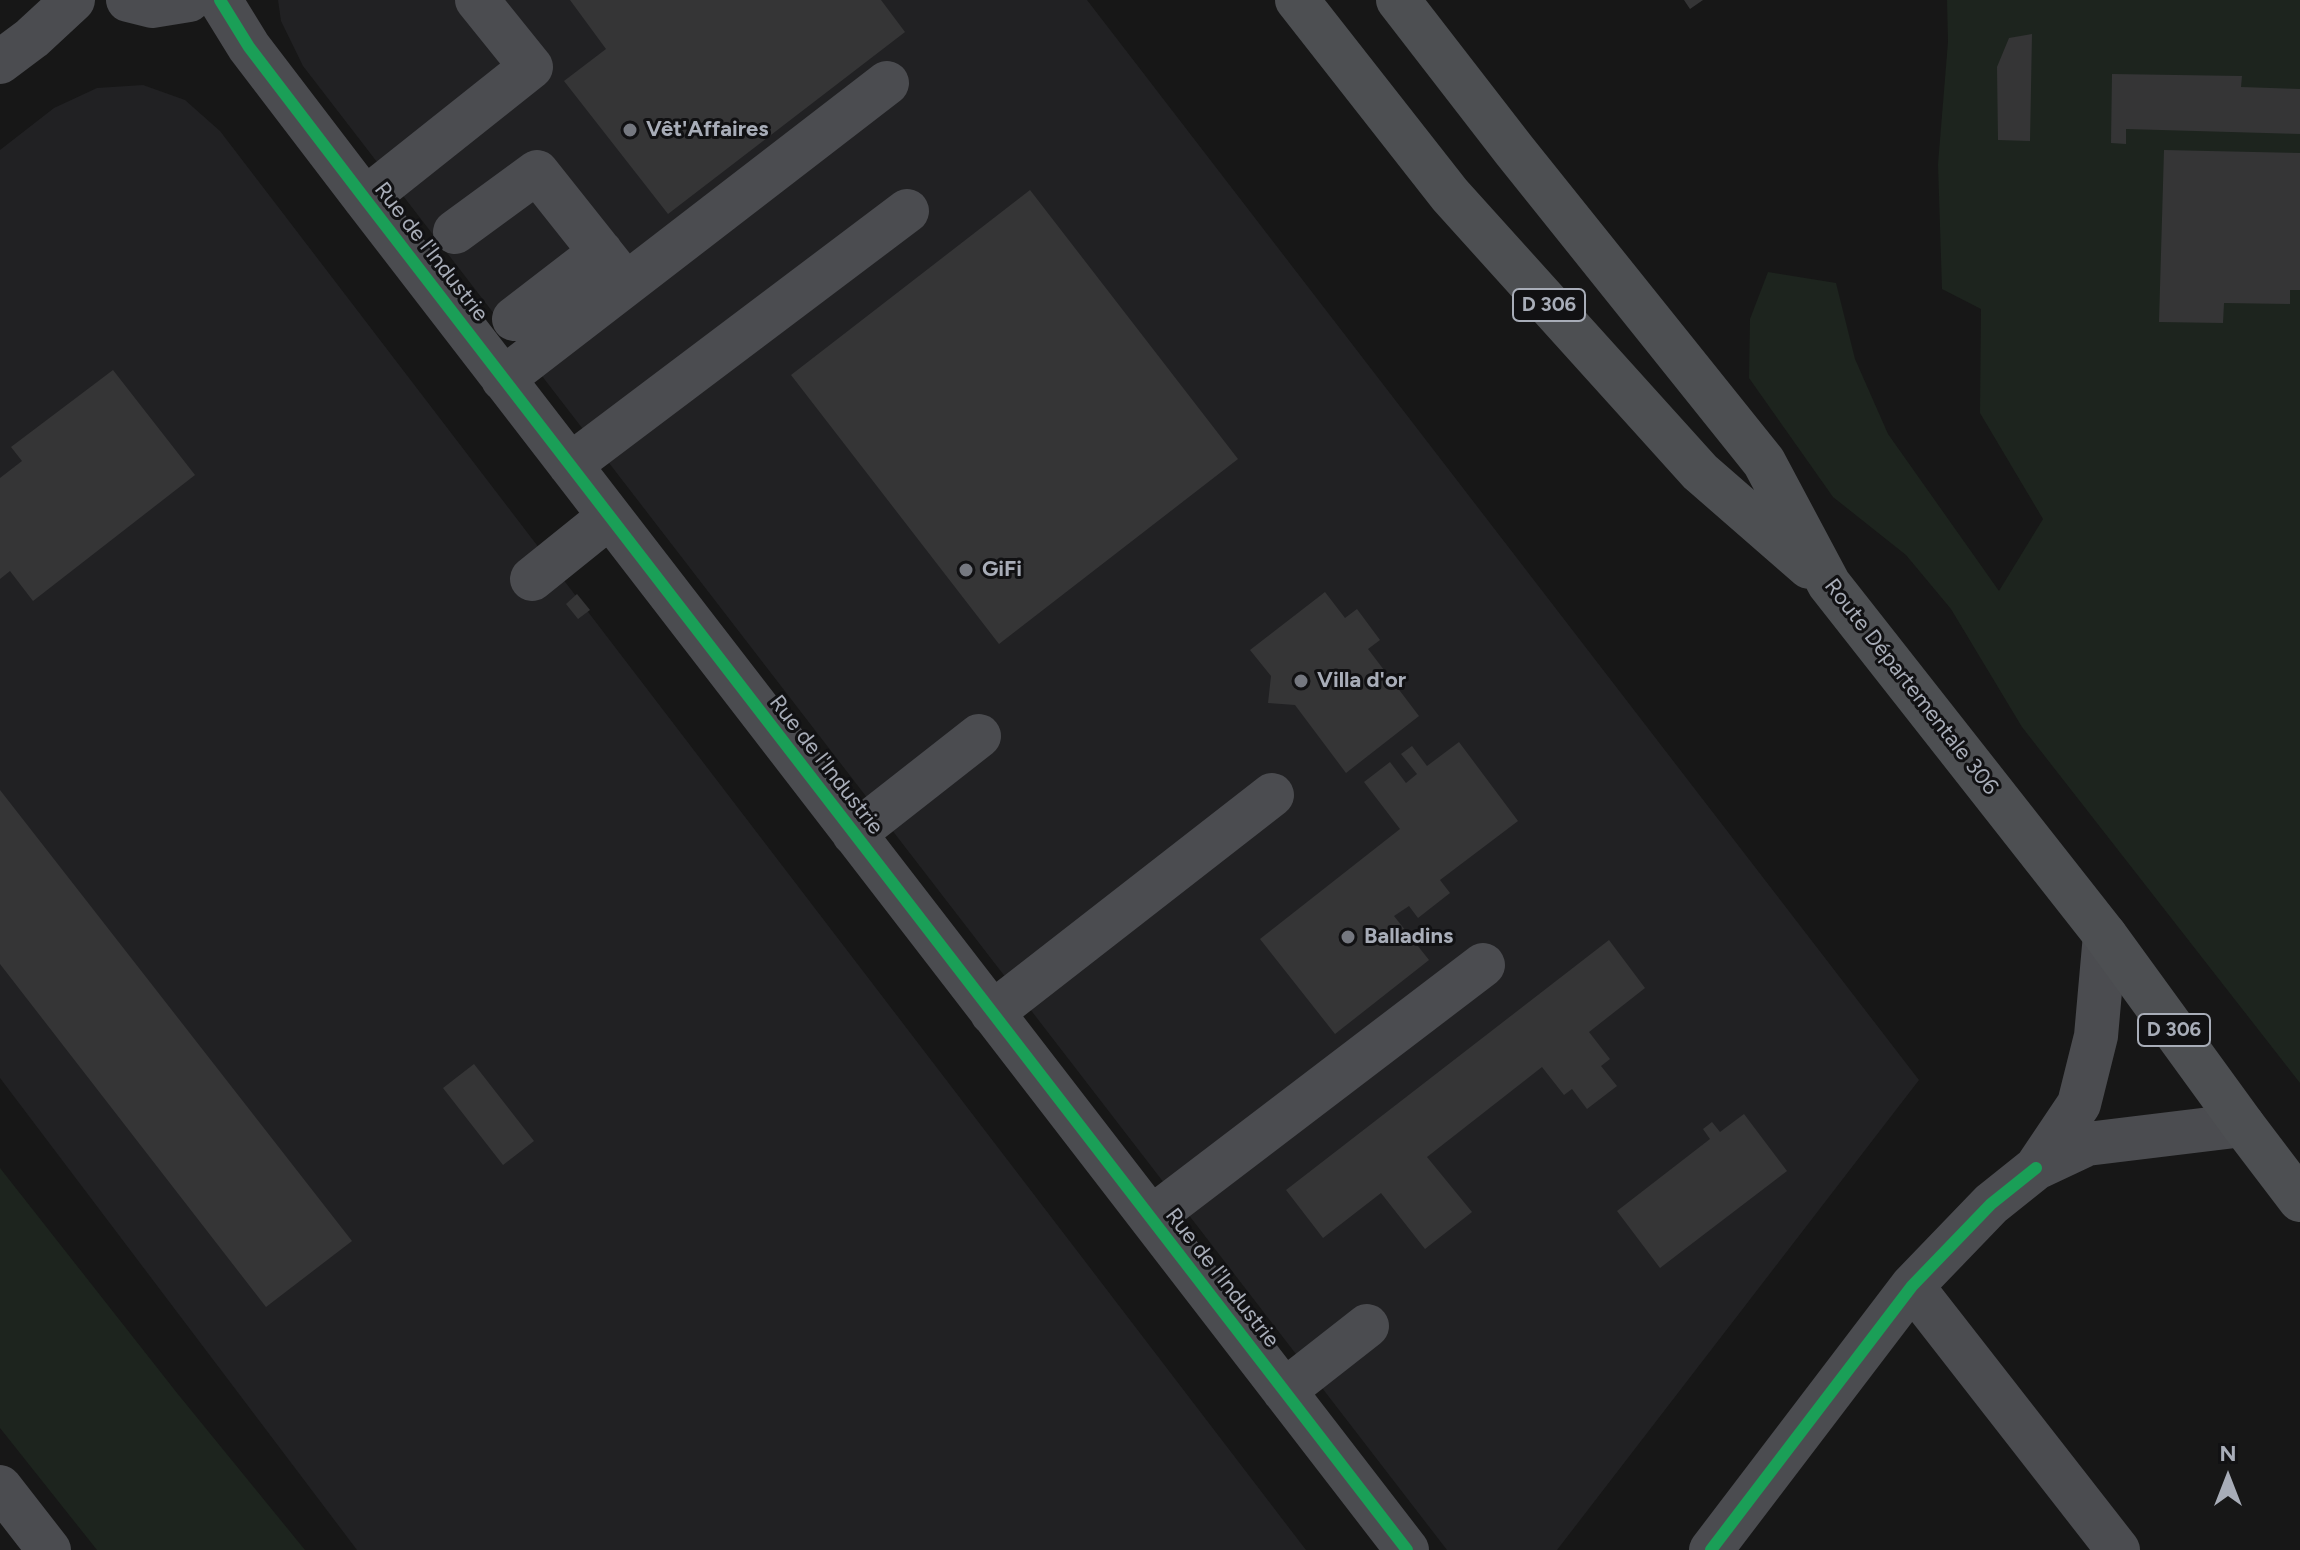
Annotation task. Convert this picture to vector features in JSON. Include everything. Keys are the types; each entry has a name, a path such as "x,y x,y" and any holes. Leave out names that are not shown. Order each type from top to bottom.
{"main road":[{"name":"D 306","path":"1297,0 1450,195 1679,449 1700,472 1829,584"},
{"name":"Route Départementale 306","path":"1398,0 1764,462 1829,584 2105,935 2300,1200"}],"street":[{"path":"0,62 32,38 73,0"},
{"path":"128,0 152,6 189,0"},
{"name":"Rue de l'Industrie","path":"220,0 249,47 365,199 1407,1550"},
{"path":"365,199 531,67 477,0"},
{"path":"514,319 613,268 887,83"},
{"path":"455,232 537,172 613,268"},
{"path":"570,465 907,211"},
{"path":"503,379 613,268"},
{"path":"532,579 609,517"},
{"path":"854,834 979,736"},
{"path":"992,1013 1272,795"},
{"path":"2036,1168 2079,1104 2096,1036 2105,935"},
{"path":"1151,1218 1483,965"},
{"path":"1711,1550 1912,1286 1991,1204 2036,1168 2087,1144 2243,1125"},
{"path":"1912,1286 2118,1550"},
{"path":"1284,1391 1367,1326"},
{"path":"0,1487 49,1550"}],"shaded area":[{"path":"278,0 1087,0 1919,1080 1557,1550 1447,1550 303,66 281,21"},
{"path":"1947,0 2300,0 2300,1083 2022,727 1951,609 1906,555 1833,497 1749,378 1750,319 1768,272 1836,283 1855,359 1888,434 1999,591 2043,519 1980,413 1981,309 1942,289 1938,164 1948,42"},
{"path":"143,85 185,100 220,131 1306,1550 357,1550 0,1078 0,150 54,108 97,88"},
{"path":"0,1168 305,1550 97,1550 0,1428"}],"building":[{"path":"570,0 881,0 905,32 668,214 564,81 606,49"},
{"path":"1684,0 1703,0 1690,9"},
{"path":"2032,34 2030,141 1998,140 1997,67 2009,38"},
{"path":"2112,74 2242,76 2241,87 2300,89 2300,134 2126,129 2126,144 2111,143"},
{"path":"2164,150 2300,153 2300,290 2290,290 2290,304 2224,303 2223,323 2159,322"},
{"path":"1030,190 1238,459 999,644 791,375"},
{"path":"113,370 195,475 33,601 10,571 0,579 0,478 22,461 11,447"},
{"path":"1325,592 1345,618 1357,609 1380,640 1368,649 1419,716 1346,773 1295,705 1268,703 1271,676 1250,650"},
{"path":"577,594 590,610 578,619 566,604"},
{"path":"1459,742 1518,821 1440,880 1450,893 1418,918 1409,906 1394,916 1429,960 1335,1034 1260,939 1400,829 1364,782 1390,762 1406,783 1417,774 1401,754 1412,746 1427,766"},
{"path":"0,790 352,1241 266,1307 0,964"},
{"path":"1609,940 1645,988 1589,1032 1610,1059 1601,1066 1617,1086 1587,1109 1572,1089 1564,1095 1542,1067 1427,1157 1472,1212 1425,1249 1381,1193 1323,1238 1286,1190"},
{"path":"474,1064 534,1141 503,1165 443,1088"},
{"path":"1744,1114 1787,1171 1660,1268 1617,1211 1710,1139 1703,1129 1712,1122 1720,1132"}],"cycle path":[{"path":"220,0 249,47 365,199 1407,1550"},
{"path":"1711,1550 1912,1286 1991,1204 2036,1168"}],"place":[{"name":"Vêt'Affaires","path":"630,130"},
{"name":"GiFi","path":"966,570"},
{"name":"Villa d'or","path":"1301,681"},
{"name":"Balladins","path":"1348,937"}]}
